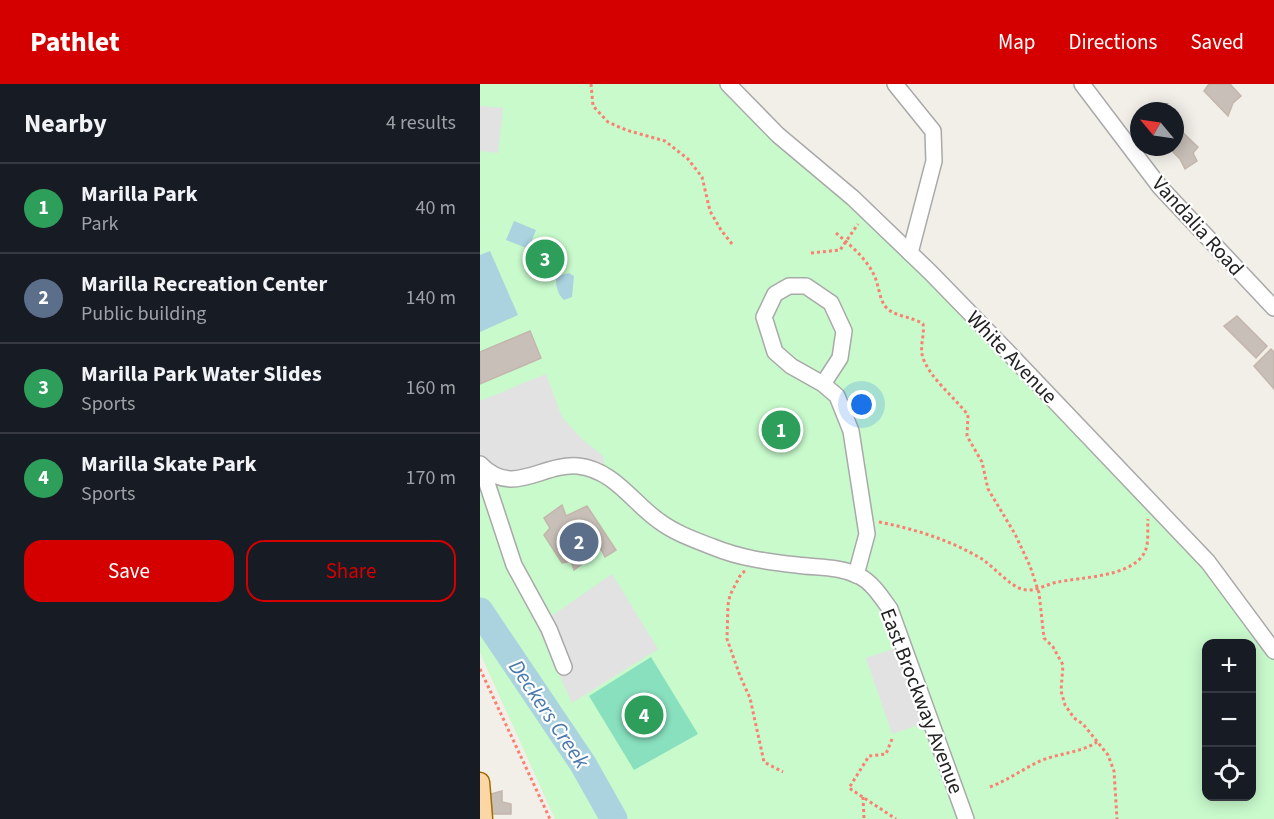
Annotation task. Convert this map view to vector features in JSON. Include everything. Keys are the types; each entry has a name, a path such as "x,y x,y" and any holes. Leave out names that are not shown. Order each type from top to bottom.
{"main road":[{"path":"480,782 483,819"}],"street":[{"name":"White Avenue","path":"728,84 778,135 853,198 910,253 1147,496 1208,562 1274,651"},
{"path":"895,84 933,131 934,161 910,253"},
{"name":"Vandalia Road","path":"1082,84 1160,188 1274,308"},
{"path":"823,384 840,358 844,331 831,303 806,286 789,286 775,294 764,317 775,352 791,366 823,384 837,396 851,431 867,534 856,575"},
{"path":"481,465 514,565 549,629 564,667"},
{"name":"East Brockway Avenue","path":"481,465 496,477 512,479 558,468 577,466 597,470 615,482 659,521 689,538 759,561 834,567 861,577 890,609 966,819"}],"path":[{"path":"591,84 593,106 608,122 626,130 665,141 688,159 702,177 710,211 732,244"},
{"path":"811,253 840,250 860,222"},
{"path":"836,233 868,265 875,277 884,305 891,312 910,317 923,324 925,333 921,348 923,358 931,373 968,415 968,436 982,462 988,489 1015,534 1038,589 1044,638 1053,647 1063,665 1061,691 1065,705 1108,755 1114,771 1117,819"},
{"path":"865,521 900,526 953,543 986,562 1023,590 1038,589 1062,581 1091,578 1124,568 1138,561 1145,553 1147,545 1149,518 1147,496"},
{"path":"759,561 741,574 730,595 728,639 750,698 764,762 783,772"},
{"path":"480,669 550,819"},
{"path":"892,739 886,754 869,756 849,788 896,819"},
{"path":"990,787 1041,761 1086,749 1097,742"},
{"path":"863,797 864,819"}],"green space":[{"path":"480,84 728,84 853,198 1161,511 1274,651 1274,819 555,819 480,653"},
{"path":"651,657 698,734 634,770 589,696"}],"shaded area":[{"path":"480,106 503,108 498,153 480,151"},
{"path":"546,374 562,417 580,437 603,456 605,471 577,466 512,479 480,464 480,401"},
{"path":"612,574 658,649 572,703 537,626"},
{"path":"899,647 924,723 892,734 866,658"}],"water":[{"path":"514,221 536,230 532,240 564,254 561,275 569,273 574,276 572,297 564,300 558,291 556,280 558,257 555,255 555,263 539,267 536,261 537,255 544,249 532,244 529,249 506,240"},
{"path":"490,251 518,315 480,332 480,255"}],"building":[{"path":"1209,84 1230,84 1241,96 1233,103 1228,116 1204,91"},
{"path":"1184,134 1198,147 1193,153 1197,161 1185,169 1177,156 1184,156"},
{"path":"1237,316 1267,346 1256,358 1224,326"},
{"path":"530,331 541,358 480,384 480,352"},
{"path":"1271,349 1274,352 1274,389 1254,366"},
{"path":"562,505 566,516 587,506 616,550 605,557 601,549 574,570 571,561 562,563 544,535 550,528 544,518"},
{"path":"502,791 502,802 511,804 511,814 486,814 487,795"}],"waterway":[{"name":"Deckers Creek","path":"480,611 583,764 614,819"}],"place":[{"name":"Marilla Park Water Slides","path":"545,259"},
{"name":"Marilla Park","path":"781,430"},
{"name":"Marilla Recreation Center","path":"579,542"},
{"name":"Marilla Skate Park","path":"644,715"}]}
